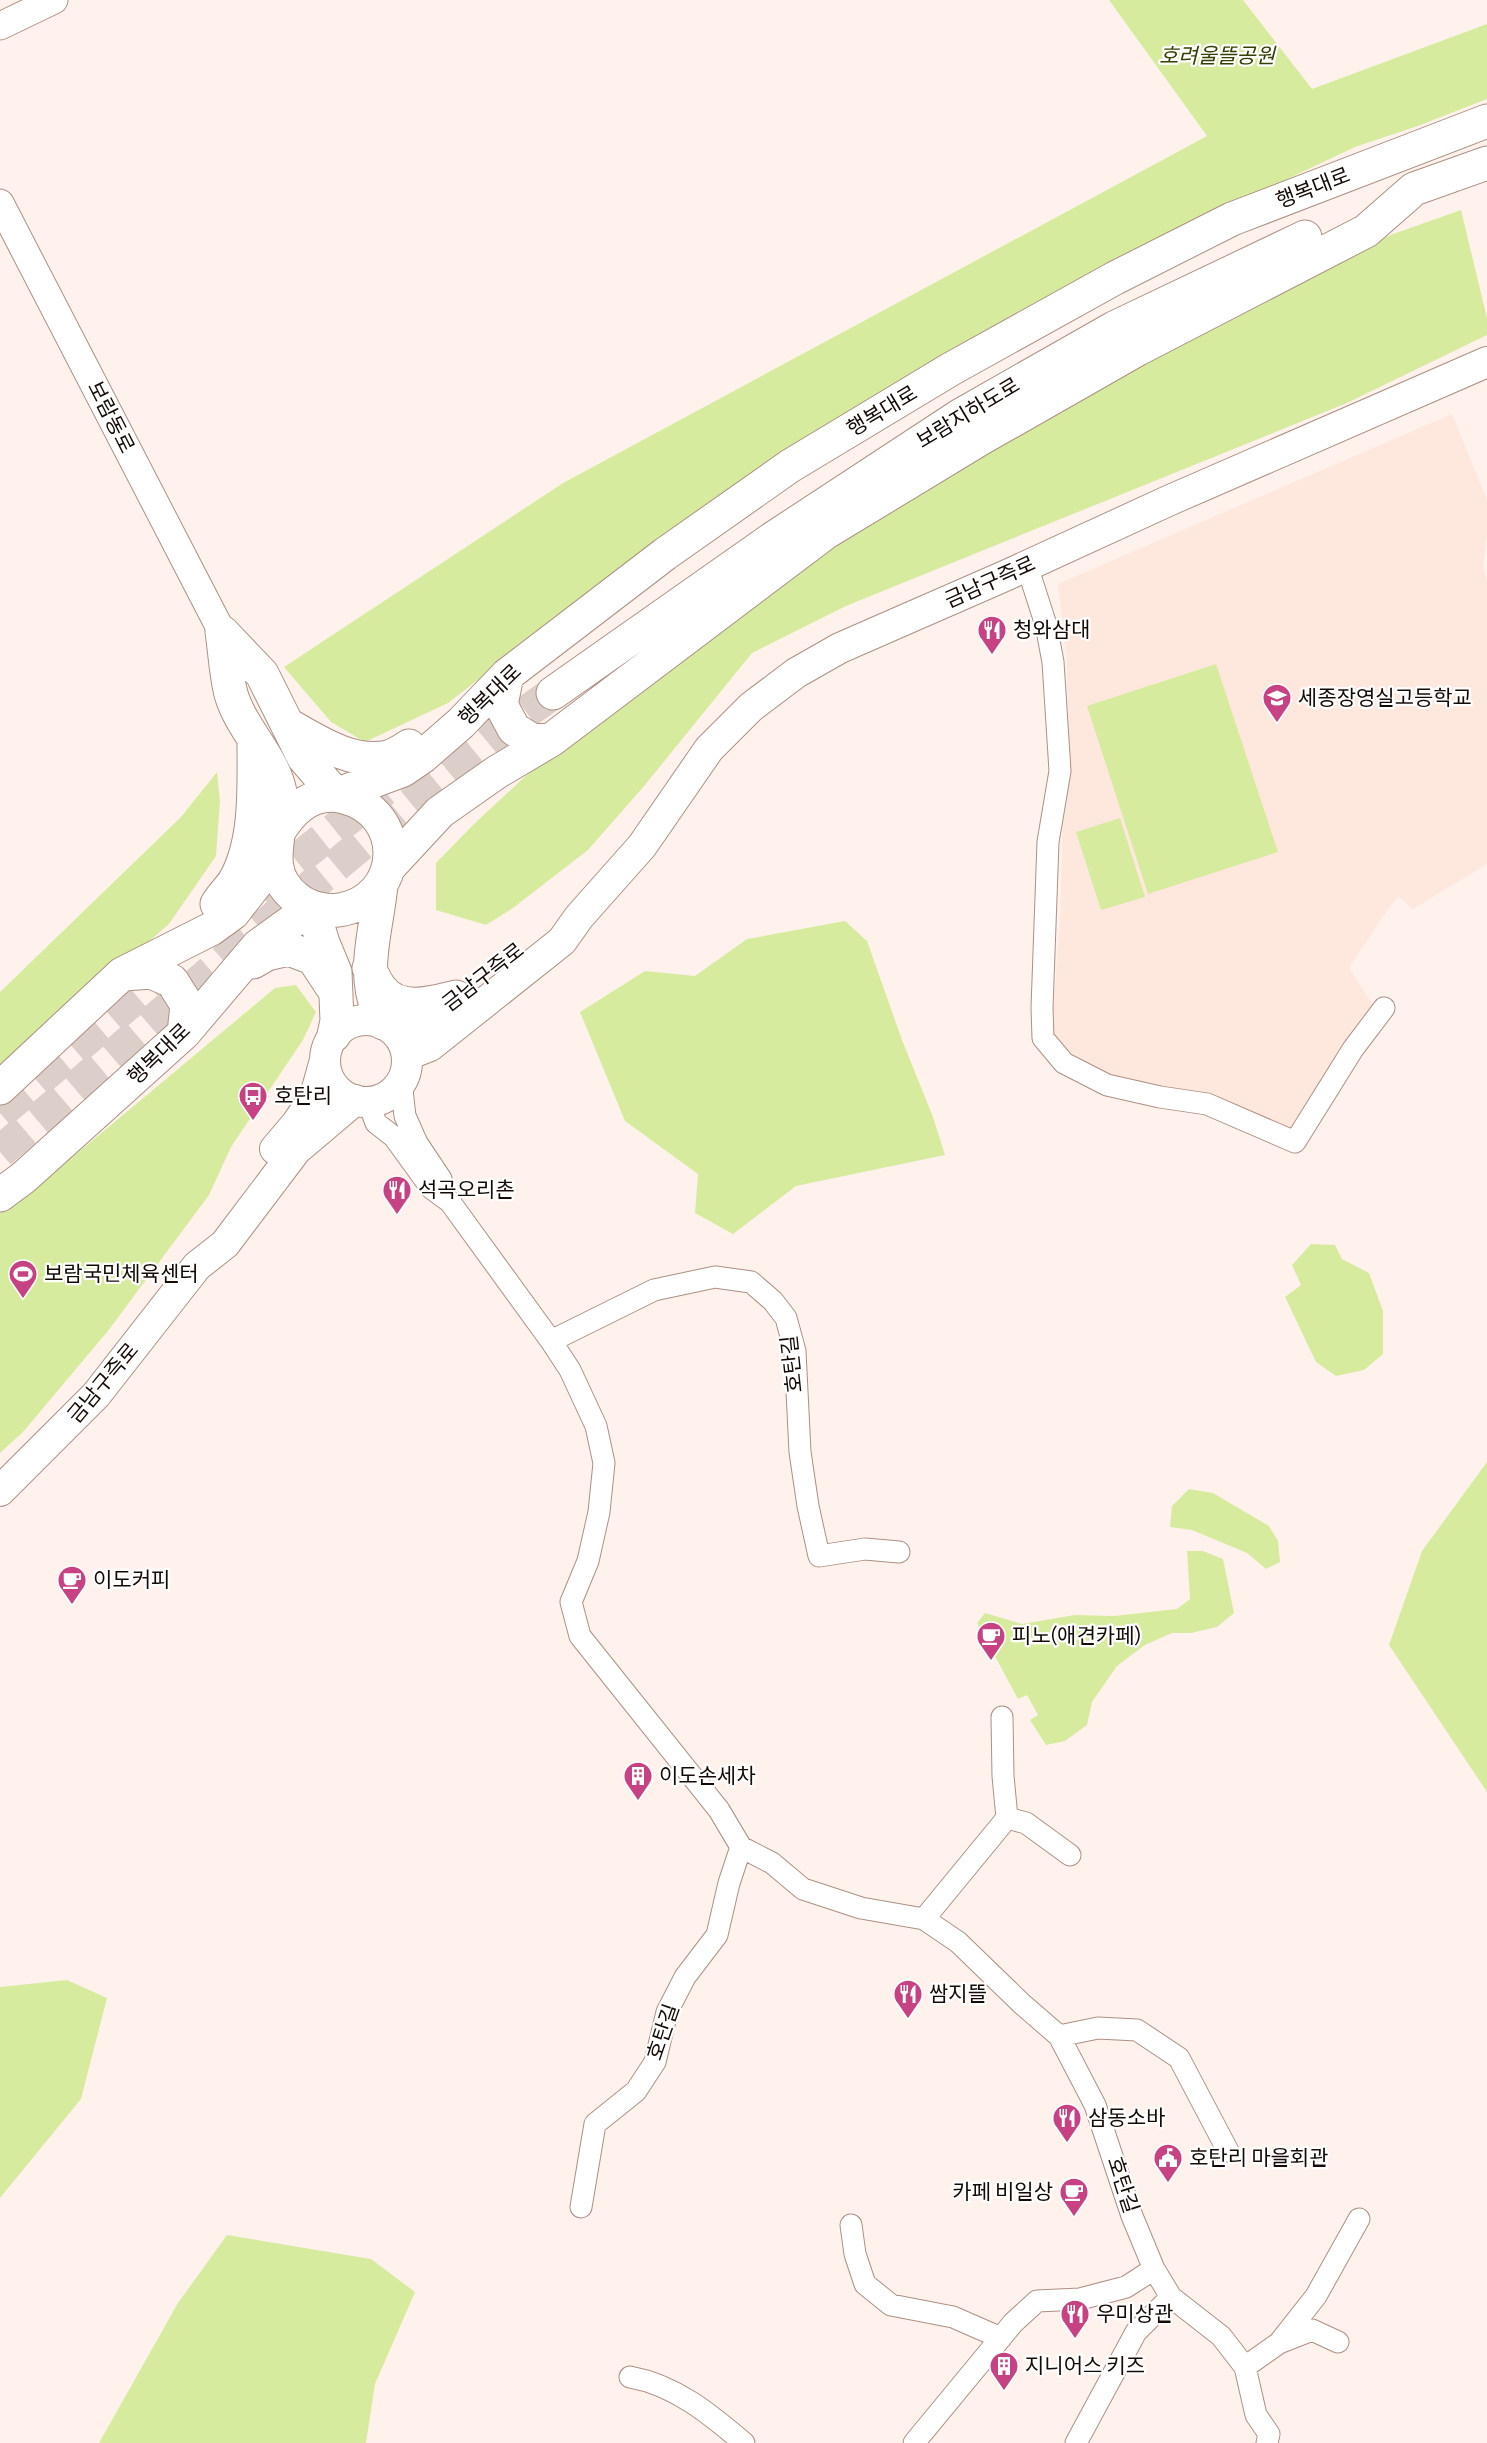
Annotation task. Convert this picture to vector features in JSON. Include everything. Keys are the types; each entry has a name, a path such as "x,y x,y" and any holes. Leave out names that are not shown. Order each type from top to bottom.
{"highway":[{"name":"행복대로","path":"336,795 403,770 422,757 461,723 502,680 665,554 790,466 951,369 1114,278 1232,219 1487,121"},
{"name":"보람지하도로","path":"1397,156 1095,304 953,387 766,508 547,679 772,539 961,415 1114,328 1338,221 1414,189"},
{"path":"222,632 231,695 271,768 280,792 276,842 277,869 284,885 296,898 312,907 331,911 350,908 368,899 440,813 497,772 551,740 825,533 980,439 1138,349 1366,231 1414,189 1487,163"},
{"path":"222,632 262,674 304,758 336,795"},
{"path":"287,724 326,746 361,759 389,757 423,739 468,702 502,680"},
{"path":"502,680 501,705 514,729 533,741 551,740"},
{"path":"0,1088 158,944 202,919 234,881 244,855 253,813 254,740"},
{"path":"122,975 202,934 233,913 268,868 287,817 301,804 318,797 336,795 356,800 373,811 385,828 390,847 369,966 374,1004 383,1023"},
{"name":"행복대로","path":"0,1196 184,1033 258,946 312,907"},
{"path":"312,907 335,972 337,1021 329,1048"},
{"path":"229,978 267,954 289,949 313,958 336,993"},
{"path":"369,966 381,990 395,1001 421,1005 456,997"},
{"path":"122,975 151,972 172,981 187,1005 184,1033"}],"main road":[{"name":"금남구즉로","path":"404,1068 562,941 579,917 642,846 709,749 751,707 796,673 840,648 1179,496 1487,363"},
{"name":"금남구즉로","path":"383,1023 404,1030 433,1016 489,975 559,916 579,917"},
{"path":"370,1020 383,1023 403,1042 404,1068 393,1091 381,1099 362,1101 343,1094 333,1085 327,1073 329,1048 344,1026 356,1021 370,1020"},
{"name":"금남구즉로","path":"197,1266 200,1242 297,1123 315,1096 329,1048"},
{"name":"금남구즉로","path":"0,1491 96,1395 197,1266 225,1244 296,1150 362,1101"}],"street":[{"path":"0,26 54,0"},
{"name":"보람동로","path":"0,203 222,632"},
{"path":"1027,566 1046,625 1053,662 1060,771 1048,842 1043,1038 1064,1063 1107,1085 1207,1104 1295,1142 1353,1048 1384,1008"},
{"path":"404,1068 405,1116 417,1143 444,1184 450,1202"},
{"path":"362,1101 376,1123 394,1137 432,1188 450,1202 570,1370 596,1426 604,1463 599,1512 588,1561 571,1602 580,1636 719,1810 741,1847"},
{"name":"호탄길","path":"551,1341 654,1290 715,1277 751,1282 773,1301 786,1318 795,1351 800,1452 808,1506 819,1556 865,1549 899,1552"},
{"path":"924,1919 1006,1818 1002,1717"},
{"path":"1006,1818 1026,1824 1070,1855"},
{"name":"호탄길","path":"581,2207 595,2124 636,2091 655,2062 667,2012 685,1977 717,1935 729,1883 741,1847 772,1863 803,1889 861,1908 924,1919 958,1941 1022,2004 1059,2036 1095,2105 1132,2216 1154,2269 1171,2297 1221,2336 1245,2367 1256,2415 1269,2434 1267,2443"},
{"path":"1059,2036 1098,2028 1137,2030 1179,2058 1228,2151"},
{"path":"1279,2343 1316,2296 1359,2219"},
{"path":"851,2225 855,2254 865,2284 891,2305 953,2317 1001,2338"},
{"path":"914,2443 1001,2338 1037,2301 1080,2299 1126,2287 1154,2269"},
{"path":"1076,2443 1136,2332 1171,2297"},
{"path":"1245,2367 1279,2343 1312,2330 1338,2342"},
{"path":"630,2377 652,2381 702,2407 744,2443"}],"shaded area":[{"name":"세종장영실고등학교","path":"1452,414 1487,500 1487,534 1483,568 1487,580 1487,864 1413,909 1398,896 1386,912 1349,968 1375,1008 1292,1134 1124,1085 1051,1040 1060,919 1063,824 1068,788 1067,658 1058,584"}],"green space":[{"name":"호려울뜰공원","path":"1109,0 1243,0 1312,89 1487,24 1487,99 1355,147 1114,261 526,643 448,703 365,742 331,722 284,667 563,483 1207,136"},
{"path":"1461,210 1487,318 1487,335 1347,403 846,606 752,653 645,785 588,850 513,908 486,925 436,910 436,863 474,824 530,772 816,549 1314,262"},
{"path":"1216,664 1278,852 1148,894 1087,706"},
{"path":"217,772 220,801 216,856 169,924 0,1071 0,992 181,817"},
{"path":"1120,818 1145,897 1101,910 1076,832"},
{"path":"845,921 867,941 945,1155 796,1186 733,1234 695,1213 698,1174 625,1121 580,1012 645,971 695,976 747,939"},
{"path":"296,985 316,1012 303,1040 231,1147 209,1195 108,1331 23,1432 0,1453 0,1213 81,1150 275,988"},
{"path":"1311,1244 1335,1245 1342,1259 1369,1273 1383,1311 1383,1354 1364,1370 1336,1376 1316,1362 1285,1297 1301,1285 1292,1265"},
{"path":"1487,1462 1487,1792 1389,1645 1422,1551"},
{"path":"1189,1489 1213,1493 1269,1526 1278,1541 1280,1562 1266,1569 1247,1553 1192,1530 1170,1527 1172,1506"},
{"path":"1187,1551 1203,1551 1223,1559 1234,1613 1217,1627 1191,1633 1172,1633 1145,1645 1117,1666 1092,1702 1087,1725 1065,1741 1046,1745 1030,1720 1038,1715 1027,1695 1018,1699 977,1623 985,1613 1022,1624 1075,1615 1114,1616 1177,1609 1190,1599"},
{"path":"67,1980 107,1998 81,2099 0,2198 0,1987"},
{"path":"227,2235 371,2259 415,2292 375,2384 366,2443 99,2443 178,2303"}],"tunnel":[{"path":"0,1152 304,892 490,738 553,693"},
{"path":"258,891 384,790"},
{"path":"0,1113 181,959"}],"place":[{"name":"청와삼대","path":"992,656"},
{"name":"세종장영실고등학교","path":"1277,724"},
{"name":"호탄리","path":"253,1122"},
{"name":"석곡오리촌","path":"397,1216"},
{"name":"보람국민체육센터","path":"23,1300"},
{"name":"이도커피","path":"72,1606"},
{"name":"피노(애견카페)","path":"991,1662"},
{"name":"이도손세차","path":"638,1802"},
{"name":"쌈지뜰","path":"908,2020"},
{"name":"삼동소바","path":"1067,2144"},
{"name":"호탄리 마을회관","path":"1168,2184"},
{"name":"카페 비일상","path":"1074,2218"},
{"name":"우미상관","path":"1075,2340"},
{"name":"지니어스 키즈","path":"1004,2392"}]}
